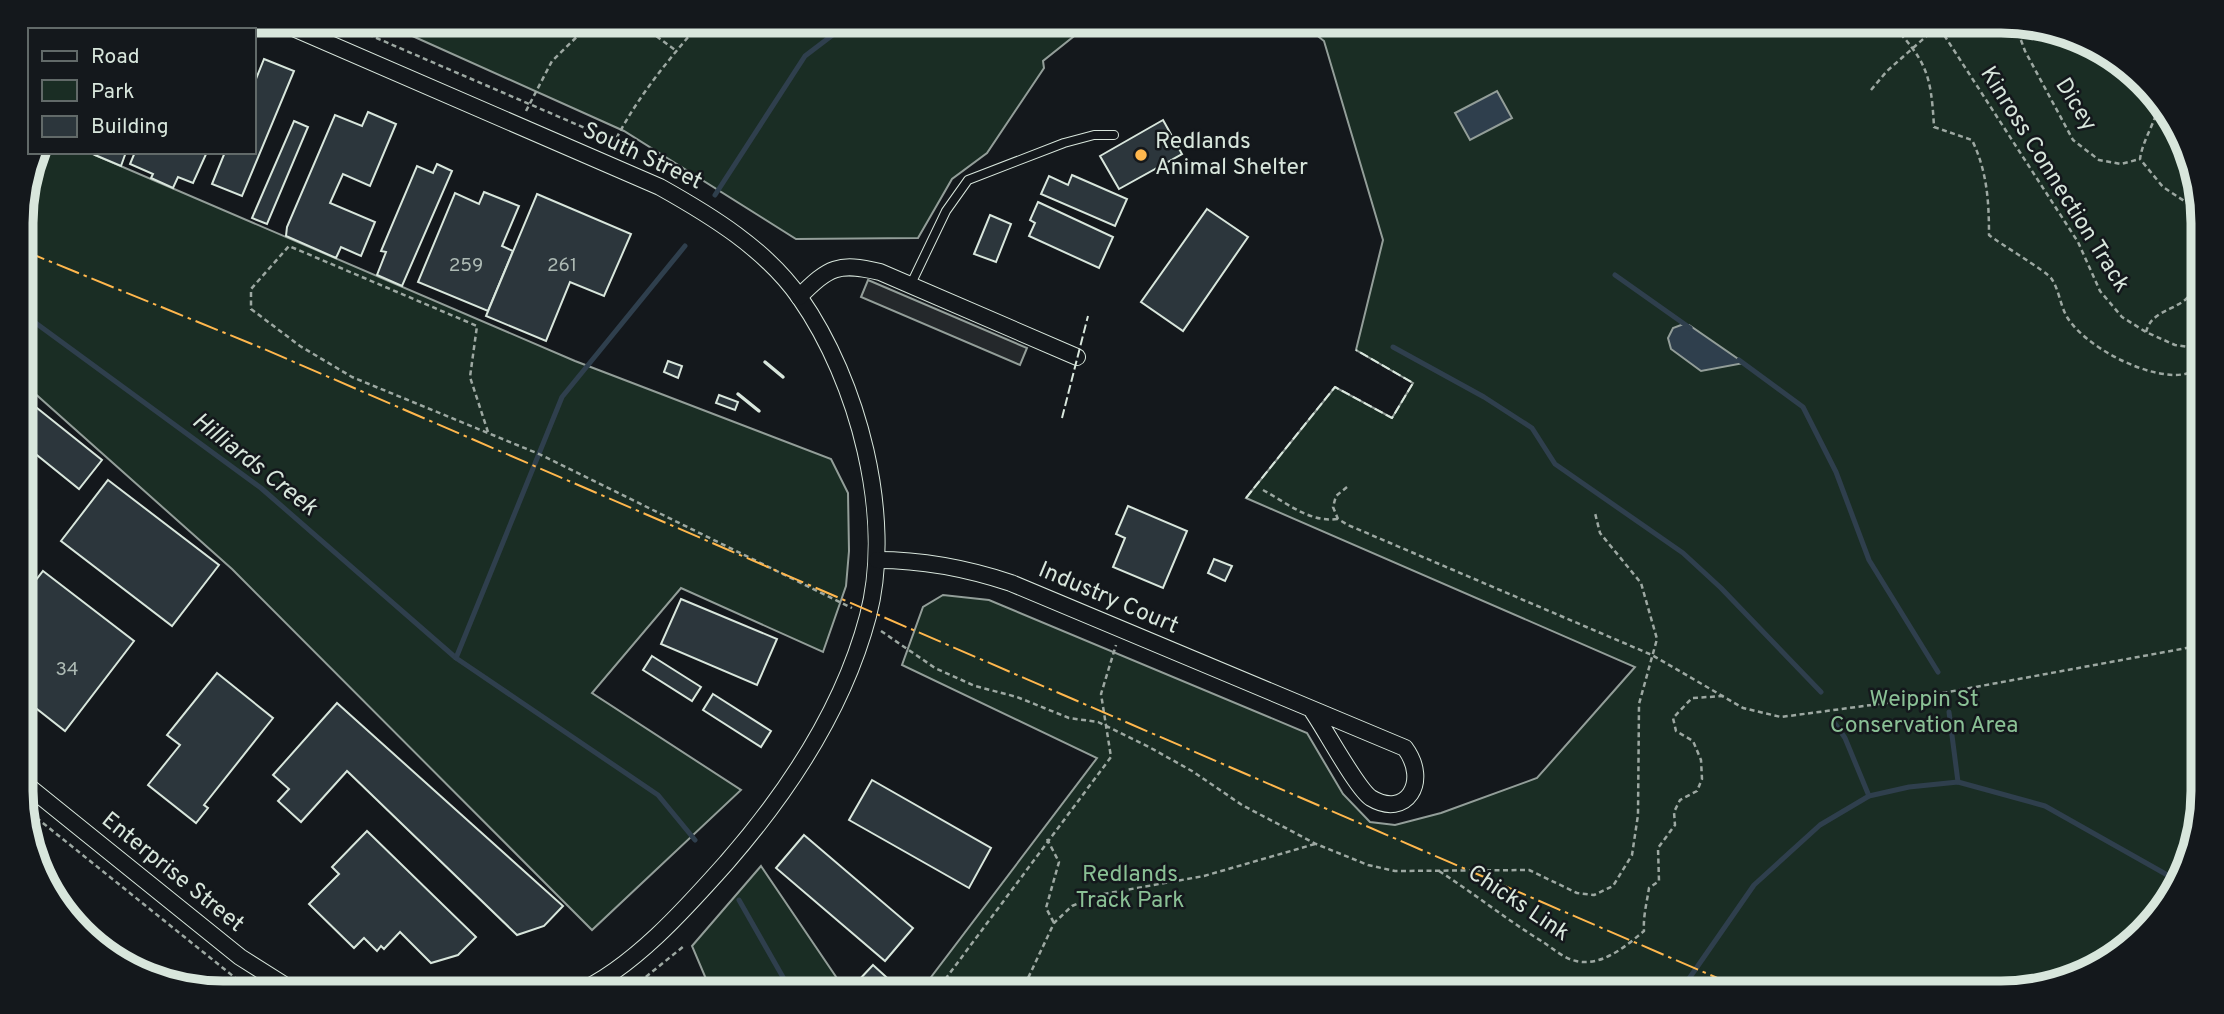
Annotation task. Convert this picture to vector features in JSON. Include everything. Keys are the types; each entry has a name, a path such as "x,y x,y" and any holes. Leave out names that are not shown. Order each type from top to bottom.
{"street":[{"name":"South Street","path":"308,34 660,187 736,234 799,297"},
{"path":"595,981 630,958 705,888 772,807 797,769 842,686 868,616 877,560 876,503 856,418 826,342 799,297 820,276 850,265 880,272 1077,358"},
{"name":"Industry Court","path":"877,560 923,560 968,569 1011,583 1313,712 1405,748 1415,762 1417,777 1412,791 1402,800 1388,805 1370,797 1362,790 1313,712"},
{"name":"Enterprise Street","path":"33,790 240,957 277,981"}],"lane":[{"path":"910,286 946,211 968,180 1064,143 1094,135 1114,135"}],"path":[{"path":"1900,33 1914,48 1931,85 1934,127 1972,140 1982,160 1989,196 1989,235 2016,256 2050,276 2068,318 2082,336 2109,354 2172,375 2191,371"},
{"path":"1871,90 1930,33"},
{"name":"Kinross Connection Track","path":"1944,33 2078,242 2100,291 2122,317 2146,332 2175,345 2191,347"},
{"path":"367,34 615,141 631,110 691,34"},
{"path":"519,126 552,61 580,34"},
{"path":"653,34 676,51"},
{"name":"Dicey","path":"2019,35 2073,140 2099,159 2121,164 2140,159"},
{"path":"2158,116 2142,146 2140,159 2163,187 2190,205"},
{"path":"488,432 470,377 477,326 289,246 251,289 251,309 300,345 352,377 539,454 868,616 882,632 936,668 975,686 1017,697 1069,718 1098,722 1109,727 1160,752 1242,805 1316,844 1395,871 1529,870 1577,893 1594,895 1613,886 1632,855 1639,815 1639,704 1657,639 1641,583 1600,534 1595,513"},
{"path":"2146,332 2148,323 2187,299 2191,291"},
{"path":"1338,519 1333,507 1336,496 1347,487"},
{"path":"1264,489 1306,515 1323,521 1338,519 1652,655 1743,708 1781,717 1894,702 2191,647"},
{"path":"944,981 1047,839 1111,757 1109,727 1101,694 1106,670 1122,629"},
{"name":"Chicks Link","path":"1437,869 1474,893 1502,917 1576,961 1600,960 1621,949 1644,931 1643,916 1649,899 1649,888 1659,881 1658,848 1675,825 1674,812 1680,800 1697,791 1702,779 1701,760 1693,741 1676,731 1673,718 1692,698 1724,696"},
{"path":"35,817 239,981"},
{"path":"1047,839 1059,862 1046,908 1054,923"},
{"path":"1027,981 1054,923 1072,906 1098,895 1204,876 1316,844"},
{"path":"641,981 684,946"}],"green space":[{"path":"1314,33 2014,34 2062,43 2096,59 2117,72 2152,107 2176,150 2189,198 2191,223 2191,791 2187,828 2176,864 2152,907 2126,934 2107,949 2062,971 2014,980 928,981 1097,758 902,665 923,607 943,595 989,600 1307,733 1343,794 1370,822 1395,825 1441,813 1537,778 1635,667 1246,498 1335,387 1392,418 1413,383 1356,350 1383,240 1324,41"},
{"path":"408,34 1077,34 1043,61 1044,68 987,153 952,179 918,238 796,239 624,131"},
{"path":"47,154 93,154 575,361 831,459 848,493 849,551 846,586 823,652 681,588 592,693 741,790 592,930 232,569 34,392 34,210 37,186"},
{"path":"761,866 839,981 707,981 692,946"}],"shaded area":[{"path":"868,280 1027,348 1020,365 861,297"}],"water":[{"path":"1497,91 1512,118 1470,140 1455,113"},
{"path":"1689,325 1744,363 1701,371 1671,349 1668,338 1673,328"}],"building":[{"path":"264,59 294,71 242,196 212,184 224,154 256,154 256,79"},
{"path":"368,112 396,124 370,186 343,174 330,203 375,222 361,256 341,247 336,258 286,236 287,227 335,115 362,126"},
{"name":"Redlands Animal Shelter","path":"1163,120 1182,154 1119,189 1100,156"},
{"path":"294,121 308,127 267,224 252,218"},
{"path":"96,154 125,154 121,166"},
{"path":"134,154 206,154 193,183 178,177 173,188 151,178 153,174 130,164"},
{"path":"437,164 452,171 402,286 377,275 386,252 381,251 417,166 433,173"},
{"path":"1072,175 1127,199 1115,226 1041,194 1049,176 1068,185"},
{"path":"484,192 519,206 502,246 513,251 488,311 418,282 455,193 479,204"},
{"path":"537,194 631,234 604,296 570,282 546,341 486,316"},
{"path":"1038,202 1113,237 1099,268 1029,236 1035,223 1030,220"},
{"path":"1207,209 1248,237 1183,331 1141,302"},
{"path":"990,215 1011,224 996,262 974,254"},
{"path":"668,361 682,366 678,378 664,372"},
{"path":"719,395 738,402 735,410 716,403"},
{"path":"34,405 102,460 79,489 34,452"},
{"path":"108,480 219,565 172,626 61,541"},
{"path":"1128,506 1187,531 1163,588 1113,567 1125,538 1116,534"},
{"path":"1214,559 1232,566 1225,581 1208,573"},
{"path":"43,571 134,641 65,731 33,706 33,583"},
{"path":"681,599 777,639 757,685 661,644"},
{"path":"652,656 701,687 692,701 643,670"},
{"path":"217,673 273,718 204,805 208,808 196,823 148,785 180,745 167,735"},
{"path":"713,694 771,731 761,747 703,710"},
{"path":"337,703 563,906 544,926 517,935 347,771 301,822 278,801 289,789 273,775"},
{"path":"872,780 991,848 969,888 849,820"},
{"path":"367,831 476,937 458,955 431,963 400,932 384,949 381,946 377,951 364,938 354,948 309,904 339,874 332,867"},
{"path":"804,835 913,928 885,961 776,868"},
{"path":"873,965 890,981 858,981"}],"waterway":[{"name":"Hilliards Creek","path":"715,195 805,56 834,34"},
{"name":"Hilliards Creek","path":"456,658 562,397 685,246"},
{"path":"1615,275 1690,328"},
{"name":"Hilliards Creek","path":"34,322 261,488 456,658 658,795 695,840"},
{"path":"1393,347 1484,397 1532,428 1555,464 1683,553 1721,588 1821,692"},
{"path":"1739,360 1803,407 1836,472 1869,560 1938,672"},
{"path":"1949,712 1958,782"},
{"path":"1834,722 1845,738 1869,796"},
{"name":"Hilliards Creek","path":"1688,980 1754,885 1820,825 1869,796 1909,787 1958,782 2045,806 2170,876"},
{"name":"Hilliards Creek","path":"739,900 785,981"}],"fence":[{"path":"1062,418 1088,316"},
{"path":"1246,498 1335,387 1392,418 1413,383 1356,350"}],"wall":[{"path":"765,362 783,377"},
{"path":"738,394 759,411"}],"power":[{"path":"34,255 264,349 1722,980"}],"place":[{"name":"Redlands Animal Shelter","path":"1141,155"}],"park label":[{"name":"Weippin St Conservation Area","path":"1924,713"},
{"name":"Redlands Track Park","path":"1130,888"}]}
